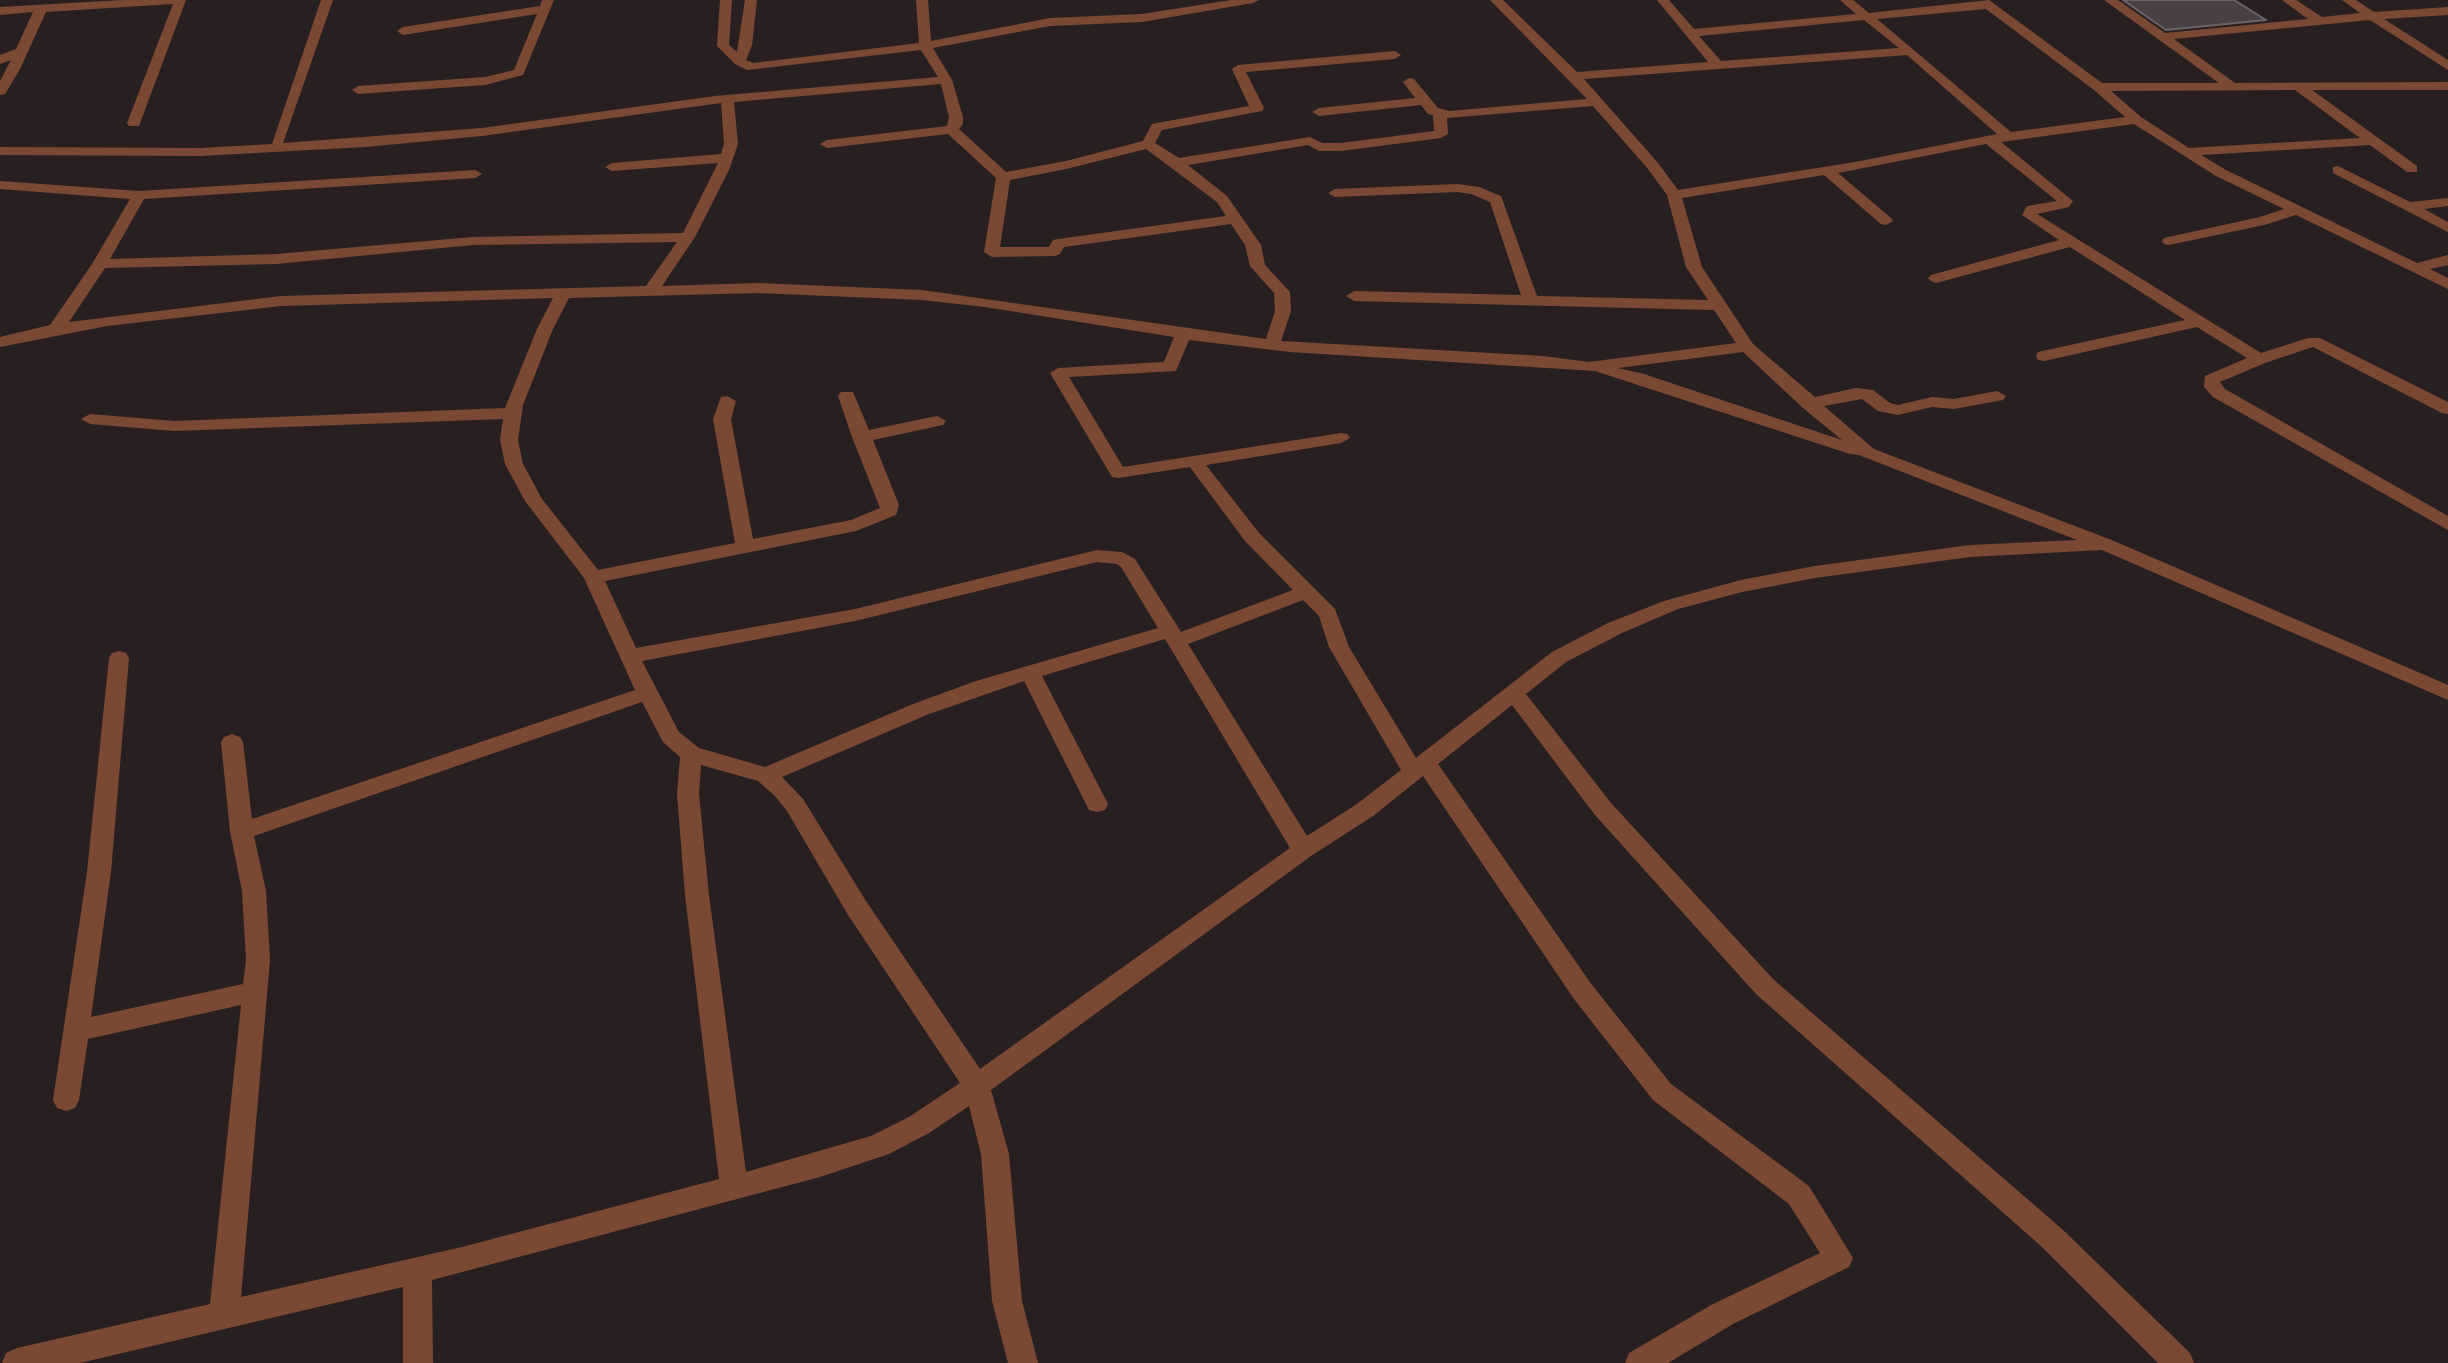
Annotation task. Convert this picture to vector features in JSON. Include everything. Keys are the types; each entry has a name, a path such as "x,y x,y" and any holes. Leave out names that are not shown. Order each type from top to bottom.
{"street":[{"path":"0,11 180,0 134,123"},
{"path":"277,142 327,0"},
{"path":"726,0 723,46 738,61 751,82"},
{"path":"738,61 746,45 751,0"},
{"path":"827,144 920,135 951,129 956,124 946,80 925,46 922,0"},
{"path":"0,151 201,152 365,143 482,132 727,99 751,82 1057,21 1128,19 1253,0"},
{"path":"1496,0 1574,76 1653,166 1674,195 1694,267 1747,347 1868,453"},
{"path":"1663,0 1718,66"},
{"path":"1846,0 1910,51 2009,137"},
{"path":"2110,0 2229,84"},
{"path":"2288,0 2320,21"},
{"path":"2348,0 2448,66"},
{"path":"1690,33 1986,3 2099,87 2136,120 2186,152 2221,173 2448,284"},
{"path":"403,32 546,5"},
{"path":"358,90 485,81 519,72 526,61 546,5"},
{"path":"0,91 14,69 41,9"},
{"path":"2162,37 2370,16 2448,12"},
{"path":"1574,76 1910,51"},
{"path":"0,60 19,53"},
{"path":"1148,144 1157,127 1256,108 1238,69 1395,55"},
{"path":"751,82 946,80"},
{"path":"1409,82 1433,111 1440,114 1460,115 1597,102"},
{"path":"2099,87 2229,84 2448,86"},
{"path":"2296,85 2412,169"},
{"path":"652,289 707,204 726,158 731,144 727,99"},
{"path":"1319,112 1424,101"},
{"path":"1177,163 1310,141 1319,148 1340,147 1441,134 1440,114"},
{"path":"1674,195 1828,171 1989,139 2136,120"},
{"path":"951,129 1003,177"},
{"path":"1989,139 2066,201 2064,204 2032,209 2028,212 2029,215 2259,359"},
{"path":"2186,152 2373,141"},
{"path":"1003,177 1066,165 1148,144 1222,199 1253,244 1258,267 1282,292 1283,312 1272,345"},
{"path":"612,167 726,158"},
{"path":"2337,170 2448,229"},
{"path":"1828,171 1886,220"},
{"path":"0,185 139,195 475,174"},
{"path":"1003,177 992,252 1055,251 1058,243 1236,219"},
{"path":"1335,193 1457,188 1486,193 1496,199 1500,206 1531,301"},
{"path":"55,329 100,264 139,195"},
{"path":"2408,207 2448,202"},
{"path":"2169,241 2255,223 2297,210"},
{"path":"100,264 263,260 473,241 688,237"},
{"path":"1936,278 2071,242"},
{"path":"2415,268 2448,260"},
{"path":"0,342 55,329 281,301 758,288 922,295 1041,309 1183,334 1272,345 1370,353 1542,360 1638,378 1868,453 2107,545 2448,692"},
{"path":"564,292 544,329 512,413 509,440 514,464 523,484 593,577 647,693 671,737 691,754 766,775 794,805 857,908 977,1086 995,1154 1007,1301 1023,1363"},
{"path":"1354,296 1717,305"},
{"path":"2044,356 2197,322"},
{"path":"1183,334 1170,367 1058,373 1118,473 1341,438"},
{"path":"2448,409 2314,341 2259,359 2211,380 2212,387 2219,393 2448,524"},
{"path":"1589,367 1747,347"},
{"path":"1809,404 1856,393 1867,394 1884,407 1898,410 1932,402 1954,404 1997,396"},
{"path":"593,577 856,525 889,511 890,505 847,396"},
{"path":"727,401 723,419 745,547"},
{"path":"90,419 174,426 512,413"},
{"path":"861,437 937,421"},
{"path":"1195,462 1252,537 1328,614 1339,647 1420,767 1583,992 1662,1092 1799,1195 1839,1258 1723,1314 1640,1363"},
{"path":"16,1363 417,1270 879,1146 919,1125 977,1086 1303,850 1365,810 1559,657 1615,628 1671,605 1741,586 1896,559 1970,551 2107,545"},
{"path":"630,656 855,615 1097,556 1122,558 1128,563 1303,850"},
{"path":"766,775 921,709 1029,671 1173,636 1307,592"},
{"path":"66,1100 99,872 118,658"},
{"path":"1029,671 1097,804"},
{"path":"242,831 647,693"},
{"path":"1514,693 1603,809 1765,987 2052,1238 2179,1363"},
{"path":"224,1316 258,960 254,891 242,831 232,742"},
{"path":"691,754 688,794 697,895 734,1187"},
{"path":"76,1031 255,992"},
{"path":"417,1270 418,1363"}],"building":[{"path":"2123,0 2234,0 2266,20 2166,30"}]}
